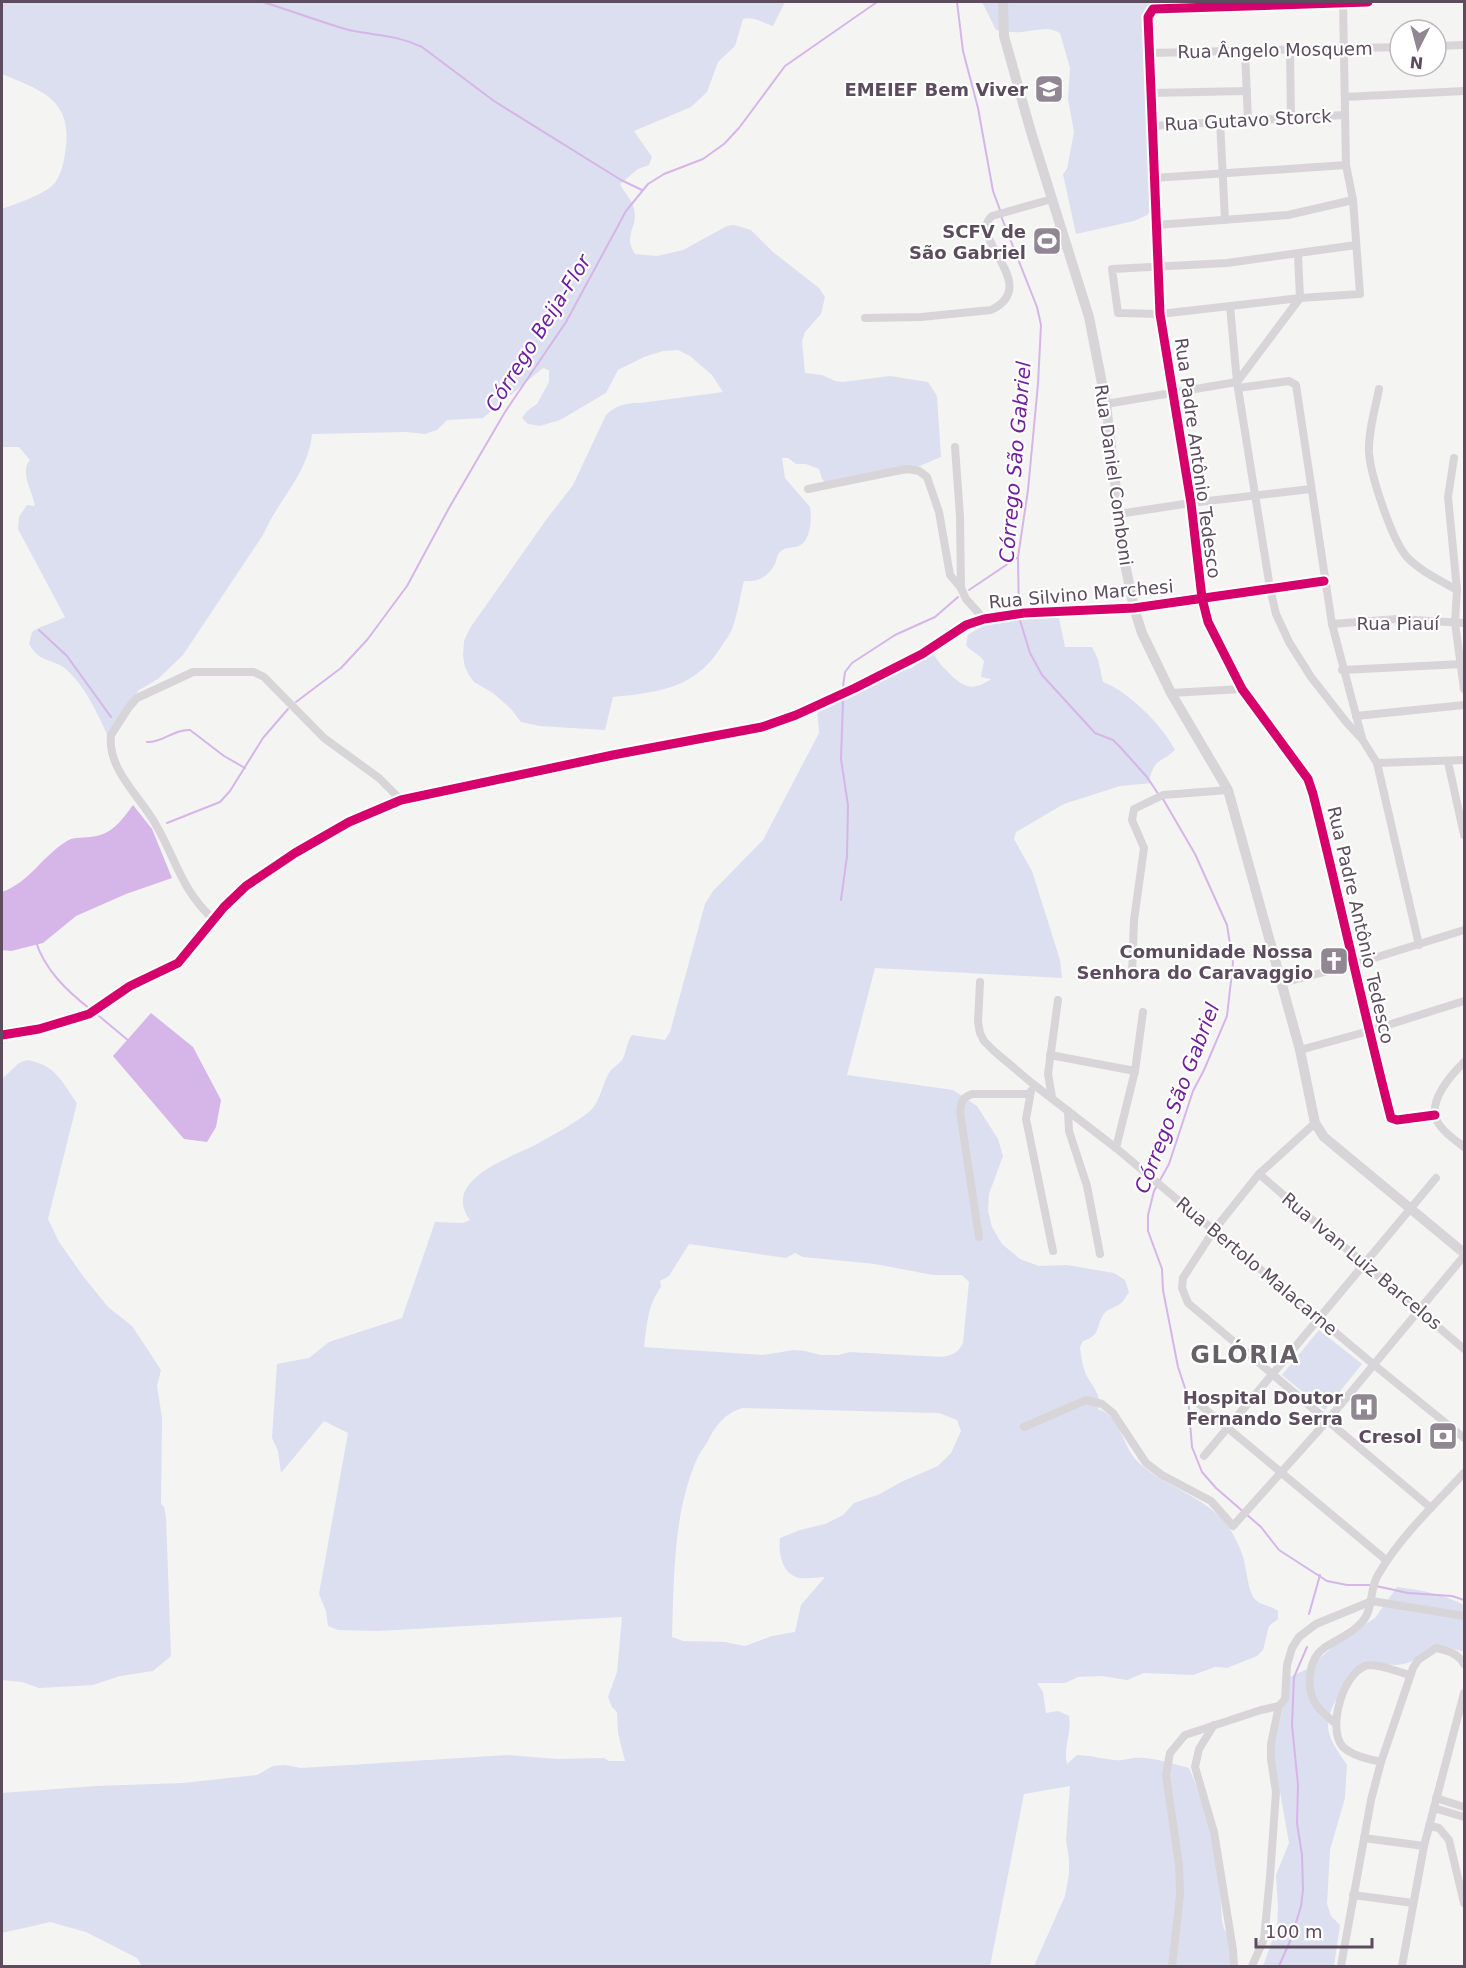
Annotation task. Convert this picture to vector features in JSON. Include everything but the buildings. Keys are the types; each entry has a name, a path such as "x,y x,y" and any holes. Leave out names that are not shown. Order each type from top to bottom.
{"street":[{"name":"Rua Daniel Comboni","path":"1002,2 1004,36 1089,317 1106,404 1118,514 1134,608 1142,633 1172,693 1228,790 1300,1050 1315,1123"},
{"path":"1356,245 1298,255 1227,263 1112,269 1118,314 1160,314 1300,298 1360,294 1353,200 1346,165 1343,2 1368,2"},
{"name":"Rua Padre Antônio Tedesco","path":"1343,2 1153,9 1148,17 1160,314 1191,503 1202,598 1209,622 1242,689 1308,779 1391,1118 1397,1120 1435,1115"},
{"path":"1448,46 1464,45"},
{"name":"Rua Ângelo Mosquem","path":"1150,53 1388,47"},
{"path":"1290,50 1291,118"},
{"path":"1245,51 1248,120"},
{"path":"1151,93 1247,91"},
{"path":"1345,97 1464,91"},
{"name":"Rua Gutavo Storck","path":"1151,126 1344,115"},
{"path":"1220,121 1225,220"},
{"path":"1154,178 1346,165"},
{"path":"865,318 921,317 991,310 998,307 1007,295 1009,280 985,231 992,218 1052,199"},
{"path":"1156,225 1288,215 1353,200"},
{"path":"1238,386 1300,298 1298,255"},
{"path":"1230,306 1238,386 1276,614 1289,642 1311,676 1362,739 1377,763 1419,945"},
{"path":"1106,404 1238,386 1289,381 1296,385 1332,624 1342,670 1362,739"},
{"path":"1379,389 1369,454 1376,482 1398,545 1414,564 1457,590"},
{"path":"955,447 960,516 961,588"},
{"path":"1454,458 1448,497 1464,689"},
{"path":"808,489 908,469 919,471 927,477 932,486 950,575 961,588 966,599 984,619"},
{"path":"1118,514 1311,489"},
{"name":"Rua Silvino Marchesi","path":"2,1035 39,1029 89,1014 130,986 177,963 246,886 295,853 349,822 402,800 613,755 762,727 796,715 835,697 922,654 966,626 984,619 1019,613 1134,608 1324,581"},
{"name":"Rua Piauí","path":"1332,624 1397,619 1460,623"},
{"path":"1342,670 1462,664"},
{"path":"214,920 190,895 162,835 138,796 126,783 116,763 111,735 137,698 193,672 254,672 264,677 324,738 379,778 402,800"},
{"path":"1172,693 1242,689"},
{"path":"1356,716 1464,705"},
{"path":"1377,763 1464,760"},
{"path":"1448,762 1464,835"},
{"path":"1132,974 1134,920 1144,848 1132,820 1134,809 1163,795 1228,790"},
{"path":"1282,983 1355,964 1464,930"},
{"name":"Rua Bertolo Malacarne","path":"980,982 978,1022 984,1041 1033,1084 1116,1148 1464,1438"},
{"path":"1052,1097 1048,1074 1058,1000"},
{"path":"1300,1050 1464,1001"},
{"path":"1116,1148 1135,1071 1143,1012"},
{"path":"1050,1055 1135,1071"},
{"path":"1464,1062 1450,1074 1439,1095 1435,1115 1439,1124 1464,1147"},
{"path":"1033,1084 1029,1094 1026,1119 1053,1251"},
{"path":"979,1237 960,1112 961,1101 965,1096 972,1094 1029,1094"},
{"path":"1068,1111 1069,1131 1087,1186 1100,1254"},
{"path":"1024,1427 1086,1400 1102,1404 1113,1413 1146,1463 1162,1475 1211,1501 1233,1526 1327,1421 1464,1255 1324,1137 1315,1123 1259,1174 1214,1230 1183,1278 1182,1288 1188,1303 1272,1376 1327,1421 1431,1508"},
{"name":"Rua Ivan Luiz Barcelos","path":"1259,1174 1464,1349"},
{"path":"1204,1456 1436,1178"},
{"path":"1193,1399 1386,1560"},
{"path":"1335,1723 1315,1702 1311,1689 1310,1671 1314,1659 1321,1650 1362,1622 1372,1601 1375,1581 1386,1560 1464,1473"},
{"path":"1252,1966 1264,1939 1266,1924 1275,1811 1274,1774 1270,1752 1279,1706 1285,1699 1287,1665 1292,1647 1299,1637 1316,1624 1372,1601 1464,1616"},
{"path":"1341,1966 1364,1838 1382,1762 1410,1675 1418,1660 1436,1648 1450,1651 1464,1664"},
{"path":"1382,1762 1355,1754 1338,1740 1335,1723 1344,1691 1351,1676 1359,1669 1369,1665 1410,1675"},
{"path":"1402,1966 1424,1845 1464,1693"},
{"path":"1172,1966 1180,1895 1166,1774 1166,1764 1170,1753 1185,1735 1279,1706"},
{"path":"1214,1725 1199,1749 1195,1767 1214,1832 1234,1966"},
{"path":"1436,1798 1464,1807"},
{"path":"1434,1808 1464,1817"},
{"path":"1429,1826 1439,1828 1449,1840 1464,1903"},
{"path":"1364,1838 1424,1845"},
{"path":"1353,1895 1413,1903"}],"shaded area":[{"path":"2,2 785,2 773,26 755,19 743,19 735,46 718,62 707,92 691,107 634,131 652,157 649,165 638,169 620,184 634,209 635,216 630,236 631,247 635,254 657,256 683,250 727,226 734,225 751,230 773,252 819,288 825,297 821,314 805,332 802,341 805,373 822,375 843,382 890,376 928,382 937,396 941,457 915,468 826,483 819,469 782,458 785,478 810,507 811,523 806,539 799,546 781,551 772,569 766,575 754,581 744,581 731,632 711,661 699,672 674,686 613,697 605,730 540,726 521,722 511,709 493,693 474,682 469,675 463,656 464,641 470,628 573,485 606,415 626,404 723,392 712,375 690,356 678,350 663,351 644,357 618,370 606,393 560,420 540,426 528,424 522,418 537,404 549,382 549,370 543,368 483,418 447,420 437,430 425,434 406,432 312,434 305,462 299,474 263,535 183,655 158,679 139,690 107,734 90,700 74,677 62,666 42,658 33,651 29,644 32,632 65,617 18,529 19,517 27,505 35,506 26,476 30,460 19,447 2,447 2,209 40,193 55,183 63,166 67,135 60,109 52,100 42,92 2,74"},
{"path":"982,2 1256,2 1147,5 1155,207 1147,215 1134,221 1076,234 1063,174 1067,169 1074,132 1068,99 1070,68 1060,33 1046,29 1018,32 996,30"},
{"path":"1022,616 1059,618 1065,647 1092,647 1098,659 1103,682 1123,693 1144,710 1175,750 1153,768 1149,781 1152,783 1120,786 1064,804 1016,832 1014,839 1032,871 1060,960 1062,978 875,968 847,1075 953,1090 977,1106 998,1139 1003,1156 989,1194 988,1211 992,1227 1002,1244 1020,1259 1039,1266 1067,1265 1114,1273 1125,1280 1129,1292 1125,1298 1105,1313 1095,1334 1083,1341 1080,1347 1085,1372 1099,1399 1098,1409 1106,1413 1117,1425 1128,1449 1138,1462 1161,1479 1211,1509 1221,1518 1240,1548 1254,1597 1278,1611 1278,1619 1269,1626 1263,1650 1257,1656 1227,1668 1215,1667 1193,1675 1144,1673 1127,1680 1102,1676 1078,1677 1065,1683 1037,1683 1043,1692 1046,1713 1058,1711 1069,1716 1067,1764 1077,1755 1117,1760 1146,1758 1189,1768 1203,1805 1213,1843 1222,1921 1229,1938 1232,1966 1034,1966 1065,1896 1069,1874 1066,1840 1070,1786 1024,1794 990,1966 142,1966 137,1958 86,1932 50,1922 2,1933 2,1793 96,1786 183,1783 257,1775 273,1766 285,1765 301,1768 508,1755 557,1759 604,1758 609,1761 625,1761 618,1733 617,1712 608,1697 617,1672 622,1617 378,1631 338,1630 328,1626 326,1611 319,1594 348,1433 324,1421 281,1473 278,1451 272,1438 277,1364 309,1358 329,1342 402,1318 435,1222 463,1223 470,1220 463,1206 464,1194 470,1183 494,1165 555,1134 591,1110 597,1102 609,1073 622,1060 632,1035 665,1040 670,1032 705,904 713,891 763,840 819,733 817,707 888,668 903,670 912,668 932,651 944,668 963,684 972,687 986,682 991,679 981,677 984,661 966,645 968,635 994,618","holes":["689,1244 786,1258 795,1253 803,1257 875,1264 933,1275 962,1275 969,1282 963,1343 955,1353 942,1357 850,1352 821,1355 794,1350 763,1355 644,1347 648,1316 661,1287 660,1281 669,1276","743,1408 939,1413 957,1420 961,1431 951,1453 938,1466 880,1494 854,1503 843,1515 825,1524 780,1538 782,1562 789,1573 800,1578 825,1577 801,1605 795,1632 772,1636 745,1646 725,1642 683,1641 672,1637 673,1592 676,1547 688,1482 697,1458 714,1430 726,1416"]},
{"path":"133,805 152,829 172,878 126,894 76,916 43,943 11,951 2,950 2,892 20,882 67,841 98,836 110,830 120,822"},
{"path":"151,1013 193,1047 221,1100 216,1127 207,1142 184,1139 113,1056"},
{"path":"27,1060 45,1066 57,1075 77,1103 48,1219 59,1242 83,1276 108,1307 132,1326 161,1370 157,1386 162,1418 161,1504 166,1517 171,1656 153,1671 120,1676 93,1685 39,1688 22,1682 2,1680 2,1079 19,1063"},
{"path":"1319,1330 1362,1364 1325,1410 1282,1375"},
{"path":"1397,1587 1432,1593 1464,1605 1464,1652 1451,1648 1434,1647 1407,1663 1369,1667 1350,1681 1342,1691 1330,1712 1328,1723 1334,1746 1347,1765 1345,1798 1330,1850 1327,1904 1331,1916 1340,1925 1334,1966 1263,1966 1277,1927 1276,1875 1289,1843 1273,1752 1290,1677 1309,1668 1338,1642 1375,1618"}],"waterway":[{"path":"263,2 327,24 394,37 422,47 494,101 621,180 642,190"},
{"name":"Córrego Beija-Flor","path":"296,702 341,668 367,640 407,586 505,412 566,322 626,211 648,184 664,174 703,159 724,144 739,128 785,66 877,2"},
{"name":"Córrego São Gabriel","path":"957,2 963,51 978,108 993,191 1000,210"},
{"name":"Córrego São Gabriel","path":"1001,216 1037,307 1041,325 1028,490 1018,557 1019,617 1030,653 1042,675 1095,733 1113,740 1120,747 1147,777 1159,795"},
{"path":"969,590 1018,557"},
{"path":"843,687 845,672 852,663 895,635 935,617 958,597"},
{"path":"39,630 67,656 111,717"},
{"path":"841,900 847,856 848,805 841,759 843,701"},
{"name":"Córrego Beija-Flor","path":"167,823 220,802 230,791 263,738 288,709"},
{"path":"147,742 190,730 224,756 245,768"},
{"name":"Córrego São Gabriel","path":"1163,799 1195,854 1227,925 1233,963 1227,1016 1193,1091 1169,1164 1154,1191 1148,1215 1148,1231 1162,1269 1163,1290 1178,1367 1188,1397 1192,1447 1202,1472 1216,1488 1261,1527 1279,1550 1327,1581 1347,1585 1370,1585"},
{"path":"36,942 51,971 73,995 90,1009"},
{"path":"99,1016 129,1041"},
{"path":"1309,1614 1320,1575"},
{"name":"Córrego São Gabriel","path":"1376,1586 1408,1593 1452,1596 1464,1600"},
{"path":"1279,1966 1291,1939 1301,1906 1303,1890 1302,1855 1297,1823 1298,1785 1292,1725 1294,1677 1307,1647"}],"cycle path":[{"path":"1368,2 1153,9 1148,17 1160,314 1191,503 1202,598 1208,622 1242,689 1308,779 1391,1118 1397,1120 1435,1115"},
{"path":"2,1035 39,1029 89,1014 130,986 178,963 224,907 246,886 295,853 349,822 401,800 613,755 762,727 796,715 855,688 922,654 966,625 984,619 1024,613 1134,608 1324,581"}],"place":[{"name":"EMEIEF Bem Viver","path":"1049,89"},
{"name":"SCFV de São Gabriel","path":"1047,241"},
{"name":"Comunidade Nossa Senhora do Caravaggio","path":"1334,961"},
{"name":"Hospital Doutor Fernando Serra","path":"1364,1407"},
{"name":"Cresol","path":"1443,1436"}],"district":[{"name":"GLÓRIA","path":"1245,1355"}]}
